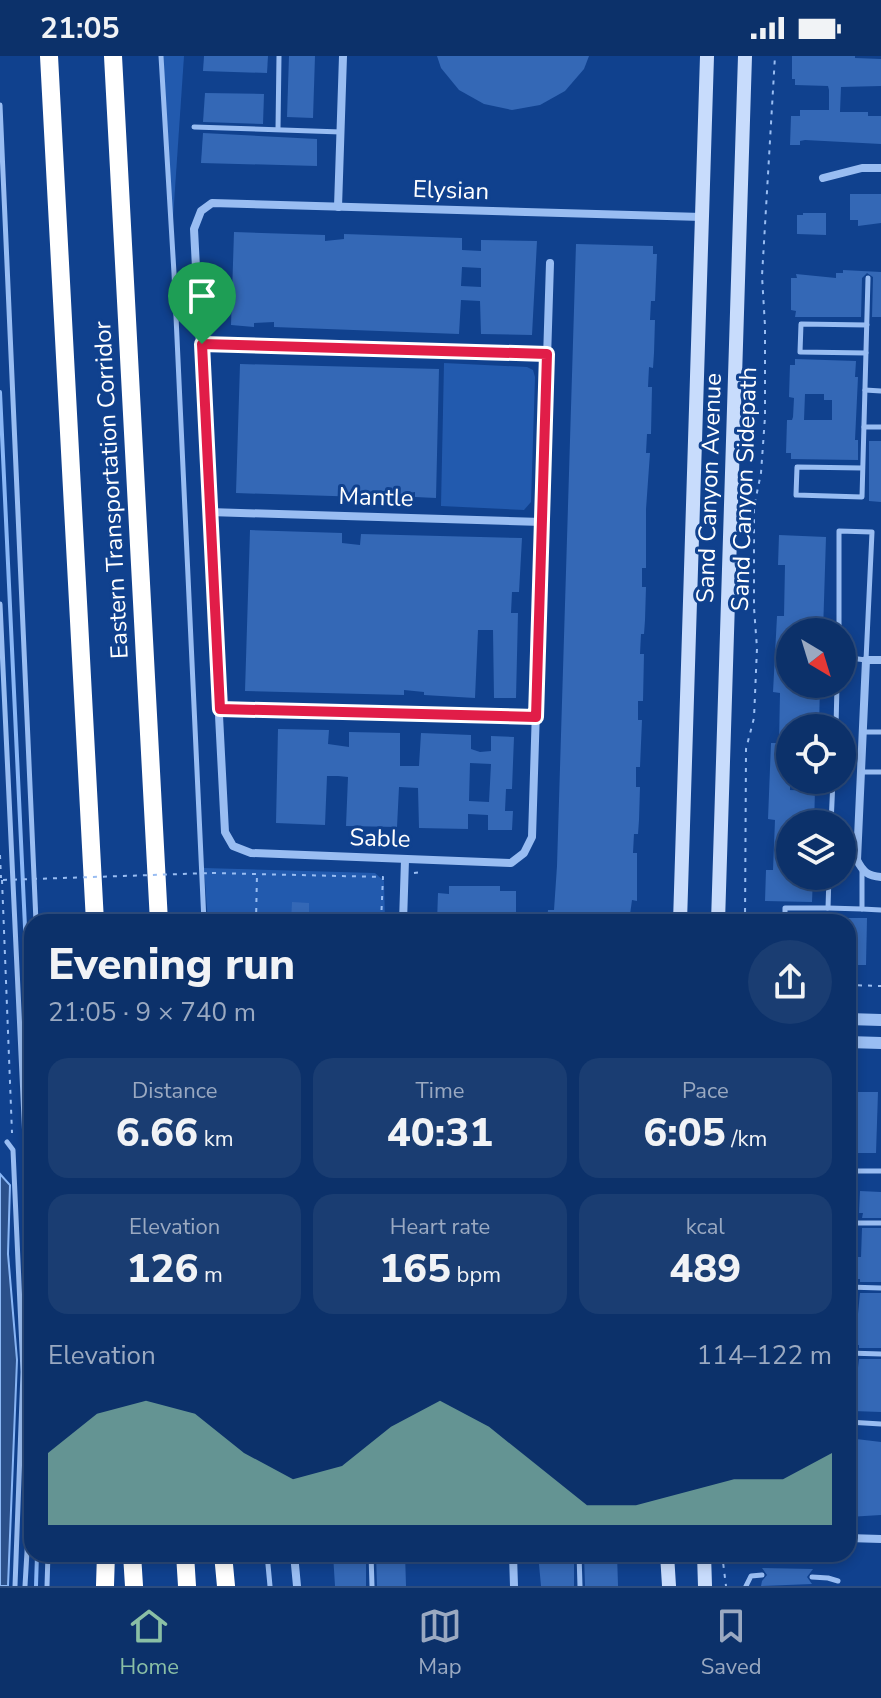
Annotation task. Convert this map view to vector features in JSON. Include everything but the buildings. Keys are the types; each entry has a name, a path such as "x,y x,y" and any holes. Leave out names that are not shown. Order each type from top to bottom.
{"highway":[{"name":"Eastern Transportation Corridor","path":"49,56 95,914"},
{"name":"Eastern Transportation Corridor","path":"113,56 159,914"},
{"path":"105,1586 106,1562"},
{"path":"132,1562 134,1586"},
{"path":"186,1562 187,1586"},
{"path":"224,1562 226,1586"}],"main road":[{"name":"Sand Canyon Avenue","path":"680,914 707,56"},
{"name":"Sand Canyon Avenue","path":"718,914 745,56"},
{"path":"668,1562 669,1586"},
{"path":"704,1562 705,1586"}],"street":[{"path":"338,207 343,56"},
{"path":"823,178 862,168 881,168"},
{"name":"Elysian","path":"202,344 194,229 201,211 212,203 702,217"},
{"path":"547,354 202,344 220,709 536,717 550,263"},
{"name":"Mantle","path":"209,512 542,522"},
{"path":"881,660 866,660 857,860 862,870 870,876 881,877"},
{"name":"Sable","path":"220,709 225,832 233,846 251,853 511,863 524,853 532,837 536,717"},
{"path":"403,914 405,860"},
{"path":"856,1019 881,1020"},
{"path":"856,1042 881,1043"},
{"path":"856,1538 881,1539"},
{"path":"295,1562 297,1586"},
{"path":"513,1562 514,1586"}],"lane":[{"path":"161,56 204,914"},
{"path":"278,129 279,56"},
{"path":"0,105 36,914"},
{"path":"194,127 341,132"},
{"path":"862,468 797,467 796,495 862,497 868,278"},
{"path":"866,353 800,352 801,324 867,325"},
{"path":"865,390 881,391"},
{"path":"864,427 881,427"},
{"path":"839,618 839,531 872,532 866,660 856,659"},
{"path":"870,578 881,578"},
{"path":"0,604 24,1118"},
{"path":"863,732 881,732"},
{"path":"861,772 881,772"},
{"path":"862,870 862,909"},
{"path":"828,908 829,890"},
{"path":"785,914 785,908 881,910"},
{"path":"7,1142 13,1150 23,1372 15,1586"},
{"path":"856,1171 881,1171"},
{"path":"856,1223 881,1223"},
{"path":"856,1287 881,1288"},
{"path":"856,1353 881,1354"},
{"path":"856,1422 881,1424"},
{"path":"25,1586 26,1562"},
{"path":"47,1586 48,1562"},
{"path":"268,1562 270,1586"},
{"path":"371,1562 372,1586"},
{"path":"579,1562 580,1586"},
{"path":"746,1586 751,1576 762,1575"},
{"path":"812,1577 838,1581"}],"path":[{"name":"Sand Canyon Sidepath","path":"745,914 746,749 754,718 757,648 754,507 761,473 765,417 762,276 775,56"},
{"path":"0,855 13,1129 7,1142"},
{"path":"2,880 242,872 383,877 381,914"},
{"path":"256,914 257,873"},
{"path":"856,985 881,986"},
{"path":"723,1562 726,1586"}],"shaded area":[{"path":"163,56 184,56 172,233"},
{"path":"444,363 527,367 533,370 531,502 524,510 441,506"},
{"path":"204,868 375,873 384,881 385,914 207,914"},
{"path":"0,1174 10,1185 8,1254 17,1360 8,1586 0,1586"}],"waterway":[{"path":"0,392 24,914"},
{"path":"36,1586 37,1562"}],"route":[{"path":"202,344 547,354 536,717 220,709 202,344"}]}
